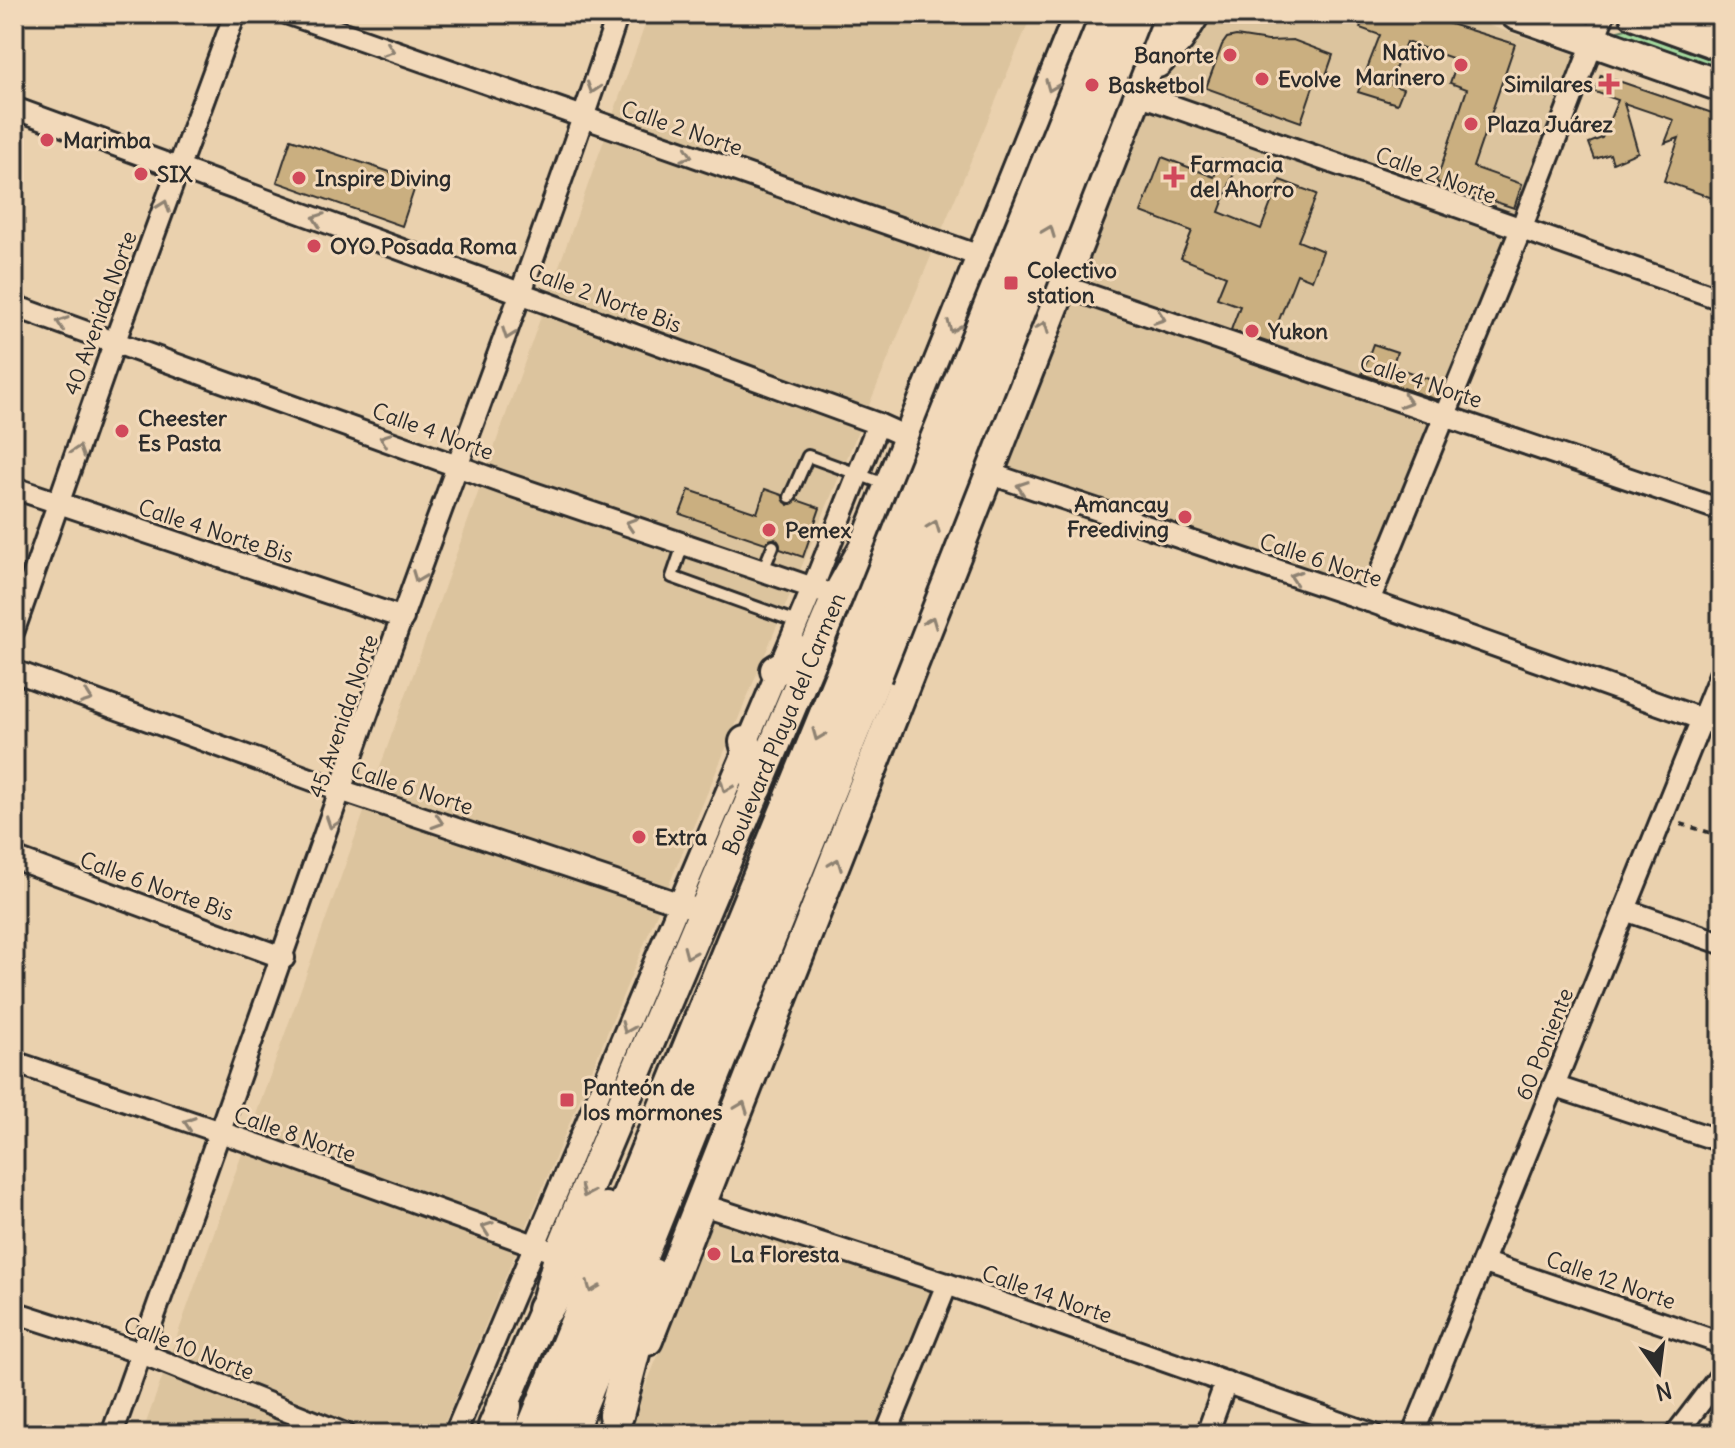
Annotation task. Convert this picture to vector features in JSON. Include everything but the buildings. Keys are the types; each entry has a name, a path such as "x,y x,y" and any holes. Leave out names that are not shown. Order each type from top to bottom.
{"highway":[{"path":"568,1434 682,1154 1109,14"},
{"path":"532,1434 658,1124 861,670 1134,14"},
{"path":"545,1309 658,1124"},
{"path":"612,1424 682,1154"}],"main road":[{"name":"Boulevard Playa del Carmen","path":"497,1425 545,1309 548,1250 692,909 757,788 816,647 825,592 865,547 887,485 1080,14"},
{"path":"612,1424 703,1205 1059,284 1168,14"},
{"path":"1138,86 1179,38 1194,14"},
{"path":"1516,14 1598,28 1721,86"},
{"path":"1635,14 1721,45"},
{"path":"776,670 816,647"},
{"path":"745,742 757,788"}],"street":[{"name":"40 Avenida Norte","path":"14,630 115,341 235,14"},
{"name":"Calle 2 Norte","path":"289,14 1059,284"},
{"name":"45 Avenida Norte","path":"112,1434 403,618 523,294 618,14"},
{"path":"1369,601 1521,229 1598,28"},
{"name":"Calle 2 Norte","path":"1138,86 1521,229 1721,299"},
{"name":"Calle 2 Norte Bis","path":"14,108 908,437"},
{"name":"Calle 4 Norte","path":"1059,284 1721,510"},
{"name":"Calle 4 Norte","path":"14,306 459,466 825,592"},
{"path":"692,909 745,742 797,622 825,592 859,472 878,424"},
{"name":"Calle 6 Norte","path":"908,437 987,474 1369,601 1712,723"},
{"name":"Calle 4 Norte Bis","path":"14,488 403,618"},
{"name":"Calle 6 Norte","path":"14,671 343,791 692,909"},
{"name":"60 Poniente","path":"1413,1434 1485,1263 1661,819 1712,723 1721,672"},
{"name":"Calle 6 Norte Bis","path":"14,858 284,958"},
{"path":"1625,910 1721,943"},
{"name":"Calle 8 Norte","path":"14,1062 548,1250"},
{"path":"1553,1086 1721,1141"},
{"name":"Calle 14 Norte","path":"703,1205 947,1284 1372,1434"},
{"path":"455,1434 548,1250"},
{"name":"Calle 12 Norte","path":"1485,1263 1721,1343"},
{"path":"886,1434 947,1284"},
{"name":"Calle 10 Norte","path":"14,1312 141,1353 345,1434"},
{"path":"1676,1434 1721,1375"},
{"path":"1207,1434 1226,1382"}],"lane":[{"path":"790,497 808,456 859,472 887,485"},
{"path":"684,542 672,577 797,622"},
{"path":"763,570 773,546"}],"path":[{"path":"1661,819 1721,836"}],"shaded area":[{"path":"649,14 1032,14 440,1434 142,1434"},
{"path":"1202,14 1455,14 1580,56 1366,595 1006,471 1165,70"},
{"path":"718,1209 937,1281 873,1434 626,1434"}],"green space":[{"path":"1630,28 1721,59 1721,75 1621,41 1618,31"}],"place":[{"name":"Banorte","path":"1230,55"},
{"name":"Nativo Marinero","path":"1461,65"},
{"name":"Evolve","path":"1262,79"},
{"name":"Similares","path":"1609,84"},
{"name":"Basketbol","path":"1092,85"},
{"name":"Plaza Juárez","path":"1471,124"},
{"name":"Marimba","path":"47,140"},
{"name":"SIX","path":"141,174"},
{"name":"Farmacia del Ahorro","path":"1174,177"},
{"name":"Inspire Diving","path":"299,178"},
{"name":"OYO Posada Roma","path":"314,246"},
{"name":"Colectivo station","path":"1011,283"},
{"name":"Yukon","path":"1252,331"},
{"name":"Cheester Es Pasta","path":"122,431"},
{"name":"Amancay Freediving","path":"1185,517"},
{"name":"Pemex","path":"769,530"},
{"name":"Extra","path":"639,837"},
{"name":"Panteón de los mormones","path":"567,1100"},
{"name":"La Floresta","path":"714,1254"}]}
